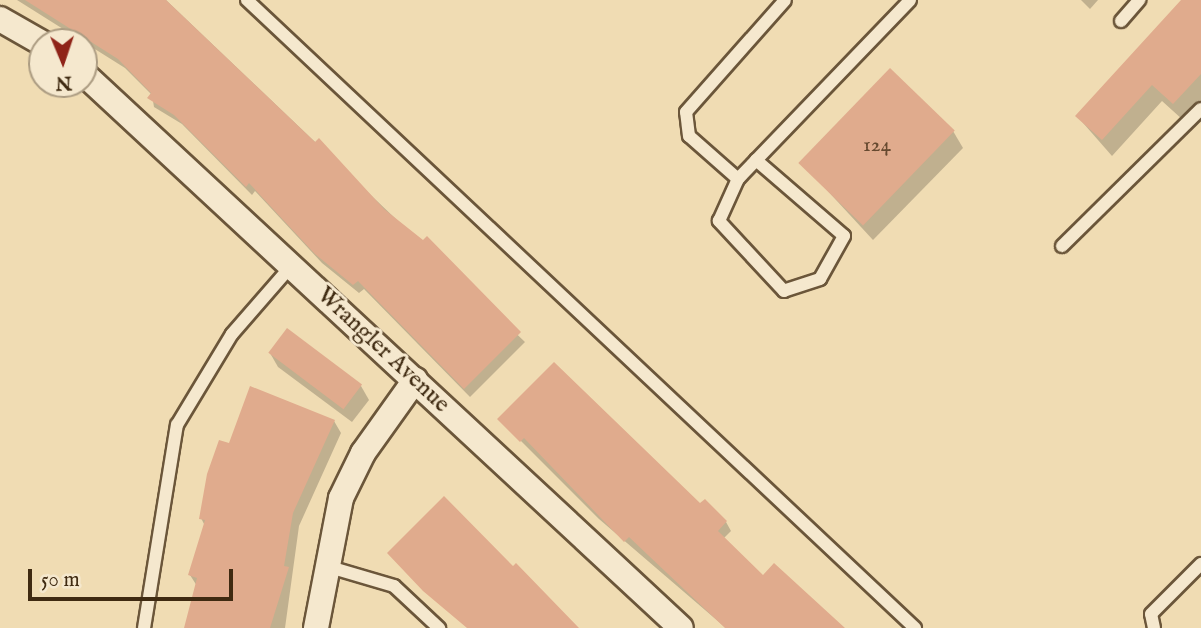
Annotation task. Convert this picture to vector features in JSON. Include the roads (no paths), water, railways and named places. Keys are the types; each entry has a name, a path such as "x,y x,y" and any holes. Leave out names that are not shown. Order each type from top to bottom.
{"street":[{"path":"0,19 28,35"},
{"name":"Wrangler Avenue","path":"98,87 681,628"},
{"path":"316,628 341,498 363,453 415,380"}],"lane":[{"path":"247,0 915,628"},
{"path":"738,179 689,136 686,112 785,0"},
{"path":"756,160 844,236 820,279 784,291 719,221 738,179 756,160 910,0"},
{"path":"1121,21 1139,0"},
{"path":"1062,246 1201,109"},
{"path":"144,628 177,425 232,334 292,265"},
{"path":"1154,628 1151,614 1201,564"},
{"path":"326,566 394,586 439,628"}]}
